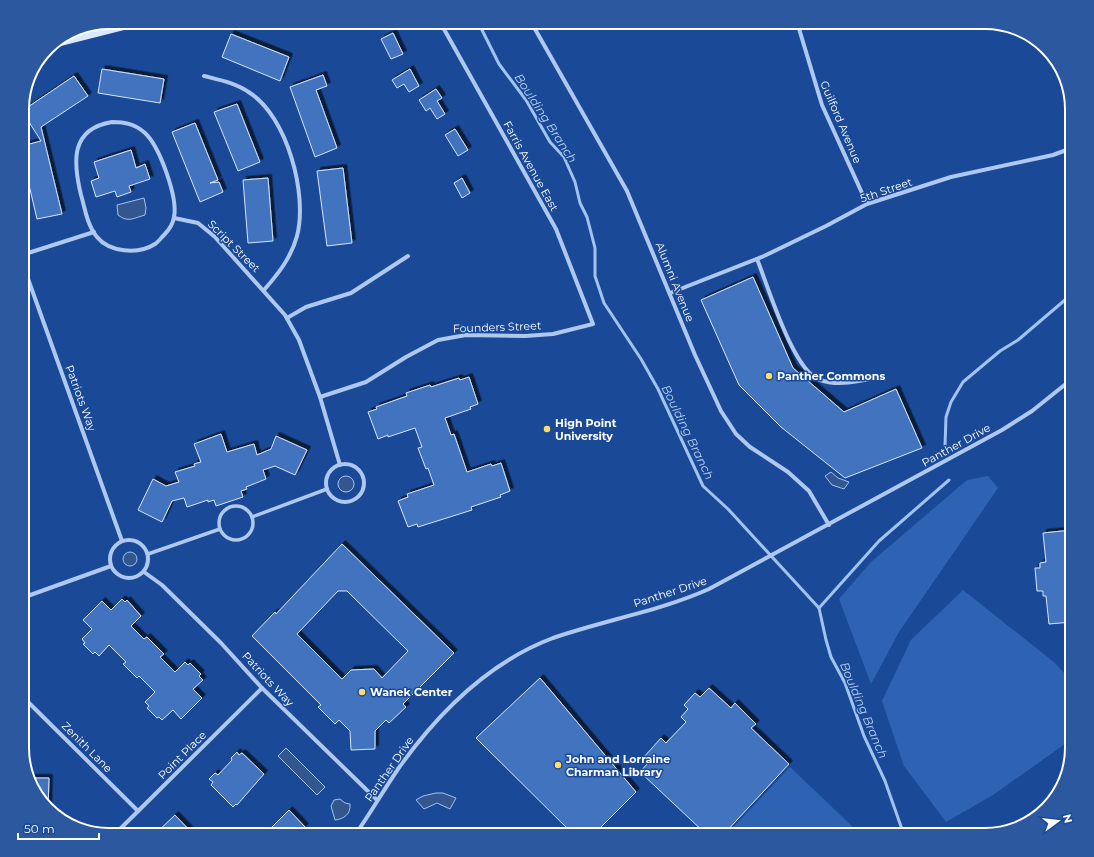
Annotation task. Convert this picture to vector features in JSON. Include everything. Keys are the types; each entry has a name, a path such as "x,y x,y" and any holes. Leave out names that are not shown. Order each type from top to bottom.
{"main road":[{"path":"70,39 111,29"}],"street":[{"name":"Farris Avenue East","path":"444,29 556,229 593,324"},
{"name":"Alumni Avenue","path":"535,29 627,191 695,356 712,392 736,434 750,447 797,478 809,491 829,525"},
{"name":"Guilford Avenue","path":"799,29 822,105 867,204"},
{"path":"204,76 234,84 250,93 266,108 279,128 292,161 300,210 297,236 288,260 264,290"},
{"path":"127,122 146,134 159,156 175,198 174,218 169,230 154,244 132,251 111,248 97,237 87,218 75,170 76,151 82,138 88,131 100,124 127,122"},
{"name":"5th Street","path":"670,293 757,259 826,226 867,204 951,177 1053,155 1065,151"},
{"name":"Script Street","path":"174,218 198,222 264,290 287,318 299,340 320,397 340,465"},
{"path":"29,253 94,232"},
{"path":"287,318 306,307 351,292 408,256"},
{"path":"757,259 794,352 805,369 819,380 840,384 881,377"},
{"name":"Patriots Way","path":"29,282 122,541"},
{"name":"Founders Street","path":"320,397 366,382 406,357 438,340 466,335 525,336 553,334 593,324"},
{"name":"Panther Drive","path":"359,828 377,800 425,734 461,696 504,663 552,639 696,595 829,525 1020,420 1065,385"},
{"path":"340,465 352,465 362,473 364,485 363,491 353,500 347,502 335,499 328,489 326,483 330,472 340,465"},
{"path":"252,517 328,489"},
{"path":"230,507 242,507 249,512 252,517 253,523 250,532 241,539 227,538 220,528 219,520 221,515 230,507"},
{"path":"148,554 220,528"},
{"path":"128,540 141,544 148,554 147,567 144,572 132,579 126,578 114,572 111,566 111,554 117,544 122,541 128,540"},
{"path":"29,595 111,566"},
{"name":"Patriots Way","path":"144,572 162,585 221,643 262,688 377,800"},
{"name":"Point Place","path":"121,828 262,688"},
{"name":"Zenith Lane","path":"29,703 138,811"}],"shaded area":[{"path":"144,198 146,208 145,215 125,219 118,215 117,205"},
{"path":"831,472 838,478 849,482 844,489 832,485 825,476"},
{"path":"346,476 353,481 354,484 349,491 346,492 339,487 338,484 343,477"},
{"path":"988,476 998,488 899,632 871,684 839,599 871,562 967,480"},
{"path":"127,552 133,552 137,556 137,562 133,566 127,566 123,562 123,556"},
{"path":"963,590 1055,663 1065,674 1065,744 993,795 946,822 904,766 882,701 911,640"},
{"path":"286,748 325,787 317,795 278,756"},
{"path":"790,767 854,828 733,828"},
{"path":"443,793 456,798 450,809 437,803 424,809 416,800 423,796"},
{"path":"340,799 345,803 350,804 350,808 344,817 335,820 331,806 334,800"}],"building":[{"path":"393,33 403,54 391,59 381,39"},
{"path":"231,34 289,57 280,81 222,57"},
{"path":"102,69 164,79 160,103 98,93"},
{"path":"410,69 419,86 409,92 404,84 397,88 392,80"},
{"path":"323,75 327,86 316,90 337,148 315,157 290,87"},
{"path":"74,76 88,96 41,127 62,214 37,219 29,185 29,144 41,141 29,122 29,106"},
{"path":"436,89 442,98 437,101 445,114 437,119 430,108 426,111 419,100"},
{"path":"237,104 260,162 238,171 214,112"},
{"path":"195,123 218,180 210,183 219,182 223,192 200,202 172,132"},
{"path":"455,129 468,150 458,156 445,135"},
{"path":"131,150 136,168 145,164 150,179 129,186 131,192 117,197 115,191 96,197 91,181 99,178 94,162"},
{"path":"343,168 352,243 327,246 317,171"},
{"path":"268,178 273,241 248,243 243,180"},
{"path":"462,178 470,193 462,198 454,183"},
{"name":"Panther Commons","path":"753,277 793,368 844,412 896,389 922,448 845,478 781,427 739,385 701,300"},
{"path":"469,377 478,404 470,407 471,409 445,418 451,435 454,434 467,472 491,464 492,466 501,463 510,491 500,495 501,497 471,507 472,510 418,527 417,524 408,527 398,501 408,497 407,494 434,485 428,468 426,469 418,448 422,447 415,428 378,439 368,412 377,409 376,407 407,396 406,393 430,385 431,387 459,378 460,380"},
{"path":"221,434 227,452 254,444 257,455 271,449 276,436 307,450 295,475 275,466 263,470 266,479 246,487 247,489 241,491 243,497 216,506 214,500 208,502 208,500 187,507 184,498 172,501 162,522 138,510 153,479 166,486 179,482 175,472 195,466 194,464 201,462 194,444"},
{"path":"1065,531 1065,623 1049,624 1046,596 1043,596 1043,591 1037,591 1035,568 1040,568 1040,563 1046,562 1043,533"},
{"name":"Wanek Center","path":"342,544 454,653 403,704 406,707 389,723 386,720 375,731 375,749 351,750 350,731 339,720 335,724 318,707 321,705 252,636 275,612 276,614","holes":["338,591 347,591 408,651 382,678 374,669 351,670 342,679 297,634"]},
{"path":"122,599 125,602 127,600 141,616 131,626 144,639 147,637 164,654 160,657 175,672 185,662 188,665 190,663 201,674 199,676 203,680 193,689 202,698 181,719 173,710 162,720 159,717 157,718 147,708 149,706 145,702 155,692 139,676 137,678 123,664 126,662 109,645 99,656 95,652 93,654 83,644 85,643 82,639 92,629 83,620 102,601 111,610"},
{"name":"John and Lorraine Charman Library","path":"540,678 636,792 600,828 567,828 476,738"},
{"path":"709,688 731,708 735,703 756,724 751,728 789,764 730,828 700,828 640,772 648,763 643,758 661,738 666,743 686,722 681,717 688,709 684,705 695,693 700,697"},
{"path":"237,752 239,755 242,753 264,774 237,805 236,804 233,807 211,785 213,782 209,779 215,773 218,775 232,760 231,758"},
{"path":"35,778 49,778 48,800"},
{"path":"289,810 305,827 304,828 271,828"},
{"path":"175,815 187,828 161,828"}],"waterway":[{"name":"Boulding Branch","path":"482,29 499,64 526,100 550,142 564,157 575,182 580,203 587,217 595,248 595,276 604,303 641,359 658,389 703,486 728,509 819,608 831,657 845,683 864,736 885,781 902,828"},
{"path":"945,446 946,417 951,402 963,382 1000,351 1018,340 1065,300"},
{"path":"819,608 879,541 949,480"}],"place":[{"name":"Panther Commons","path":"769,376"},
{"name":"High Point University","path":"547,429"},
{"name":"Wanek Center","path":"362,692"},
{"name":"John and Lorraine Charman Library","path":"558,765"}]}
